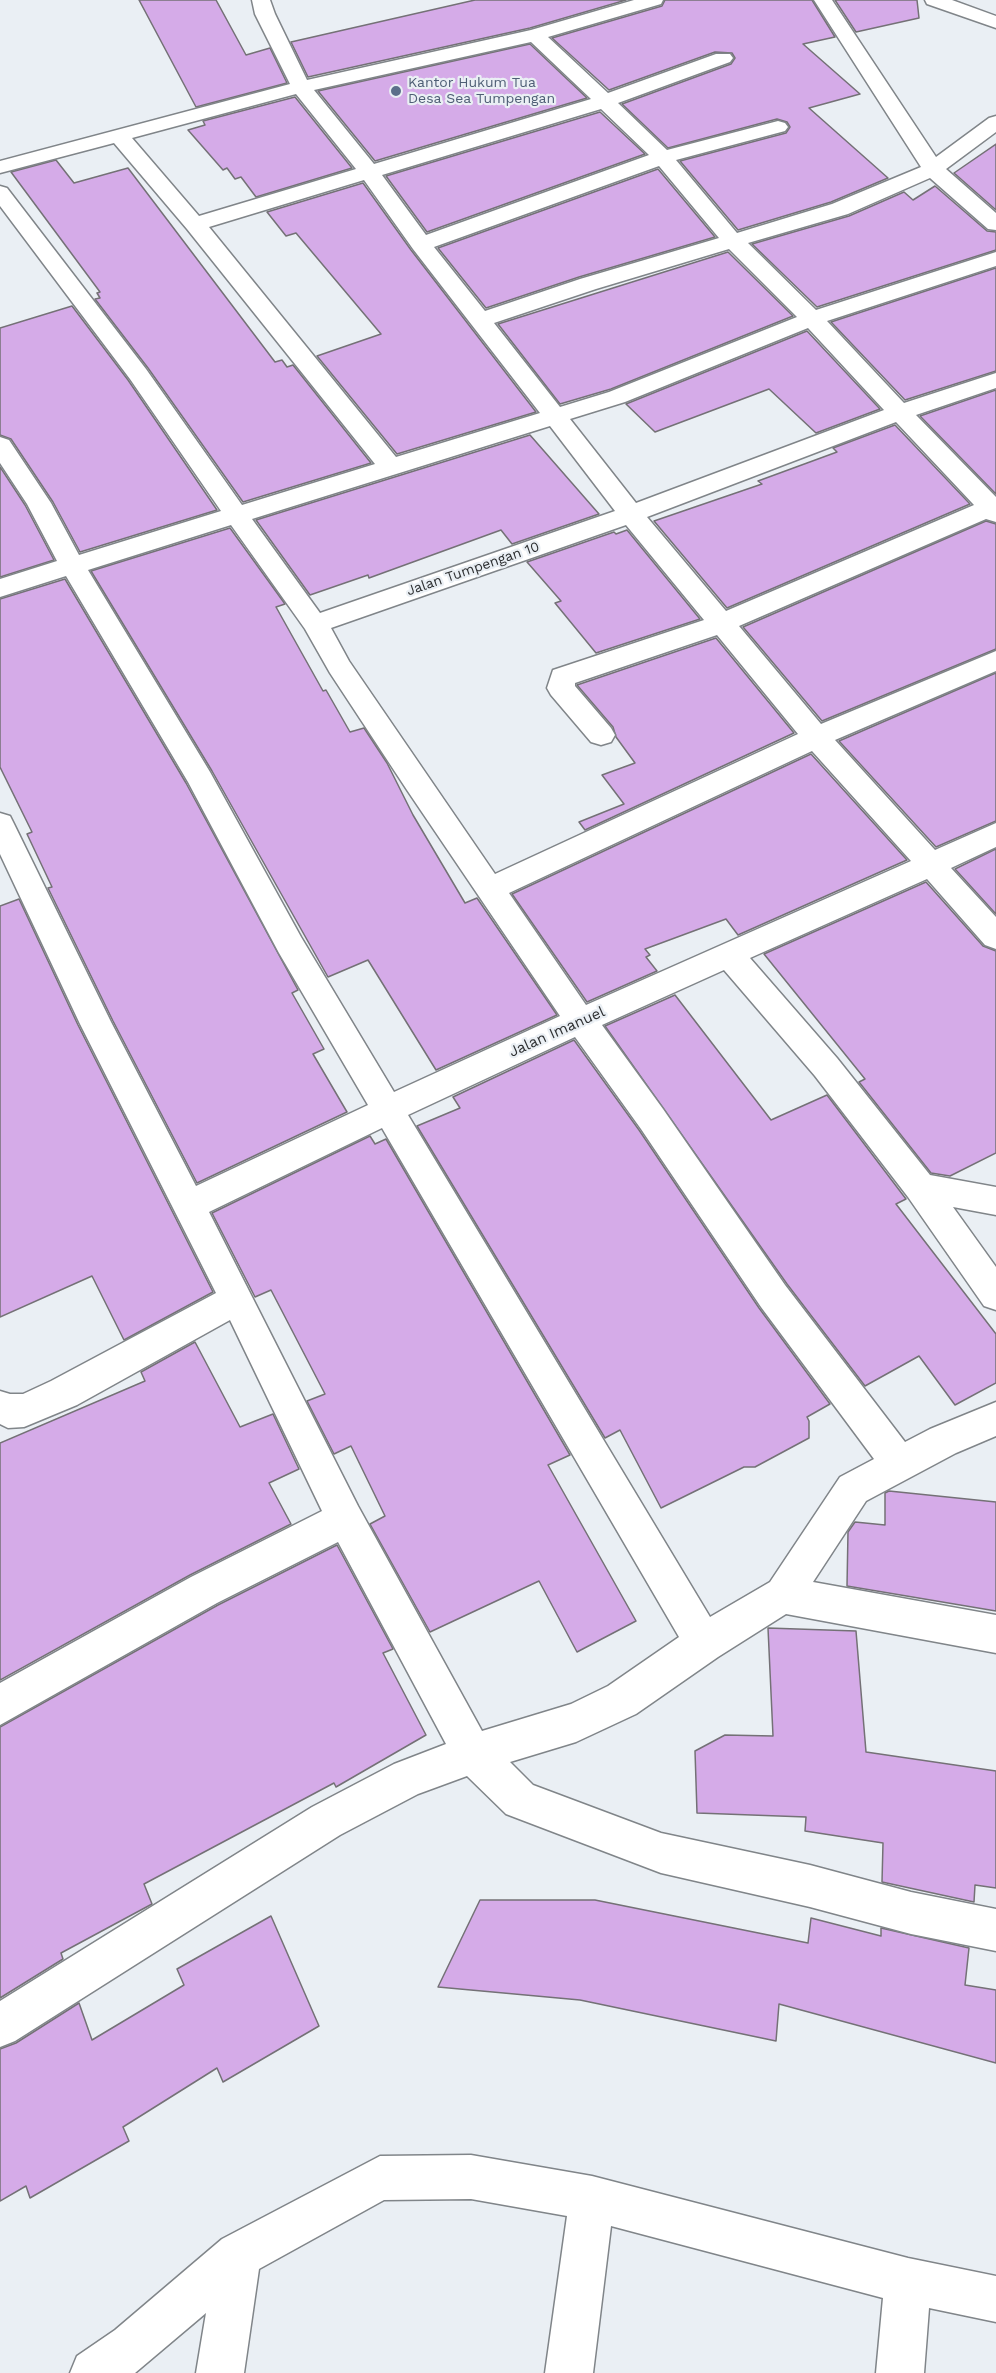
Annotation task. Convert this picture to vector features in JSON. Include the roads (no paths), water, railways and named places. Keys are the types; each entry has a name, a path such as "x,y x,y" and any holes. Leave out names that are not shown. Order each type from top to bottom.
{"street":[{"path":"261,0 265,14 301,87 370,172 421,244 631,514 816,737 996,937"},
{"path":"0,167 301,87 536,34 654,0"},
{"path":"823,0 849,43 887,95 933,169 996,224"},
{"path":"934,0 996,22"},
{"path":"536,34 663,157 732,240 812,319 898,413 994,509 723,623 563,677 561,688 601,735"},
{"path":"195,224 605,101 723,58"},
{"path":"480,320 588,284 840,209 933,169 996,122"},
{"path":"421,244 663,157 778,127"},
{"path":"118,135 195,224 391,467"},
{"path":"0,192 138,374 315,624 339,666 581,1021 773,1296 900,1464"},
{"path":"0,588 555,416 654,383 714,356 812,319 996,259"},
{"name":"Jalan Tumpengan 10","path":"315,624 631,514 898,413 996,380"},
{"path":"0,446 39,503 72,565 200,779 290,945 704,1643"},
{"path":"491,889 816,737 996,660"},
{"path":"0,824 96,1024 237,1299 345,1519 473,1754 520,1800 661,1853 810,1886 911,1913 996,1930"},
{"name":"Jalan Imanuel","path":"188,1206 387,1109 728,954 930,866 996,834"},
{"path":"728,954 826,1067 920,1187 996,1295"},
{"path":"920,1187 996,1201"},
{"path":"3,1411 24,1410 64,1393 237,1299"},
{"path":"0,2026 326,1821 408,1778 473,1754 576,1722 622,1700 704,1643 783,1595 853,1489 943,1441 996,1419"},
{"path":"0,1705 204,1590 345,1519"},
{"path":"783,1595 996,1634"},
{"path":"94,2373 132,2347 238,2255 380,2178 471,2177 592,2198 908,2281 996,2299"},
{"path":"569,2373 592,2198"},
{"path":"220,2373 238,2255"},
{"path":"900,2373 908,2281"}],"place":[{"name":"Kantor Hukum Tua Desa Sea Tumpengan","path":"396,91"}]}
